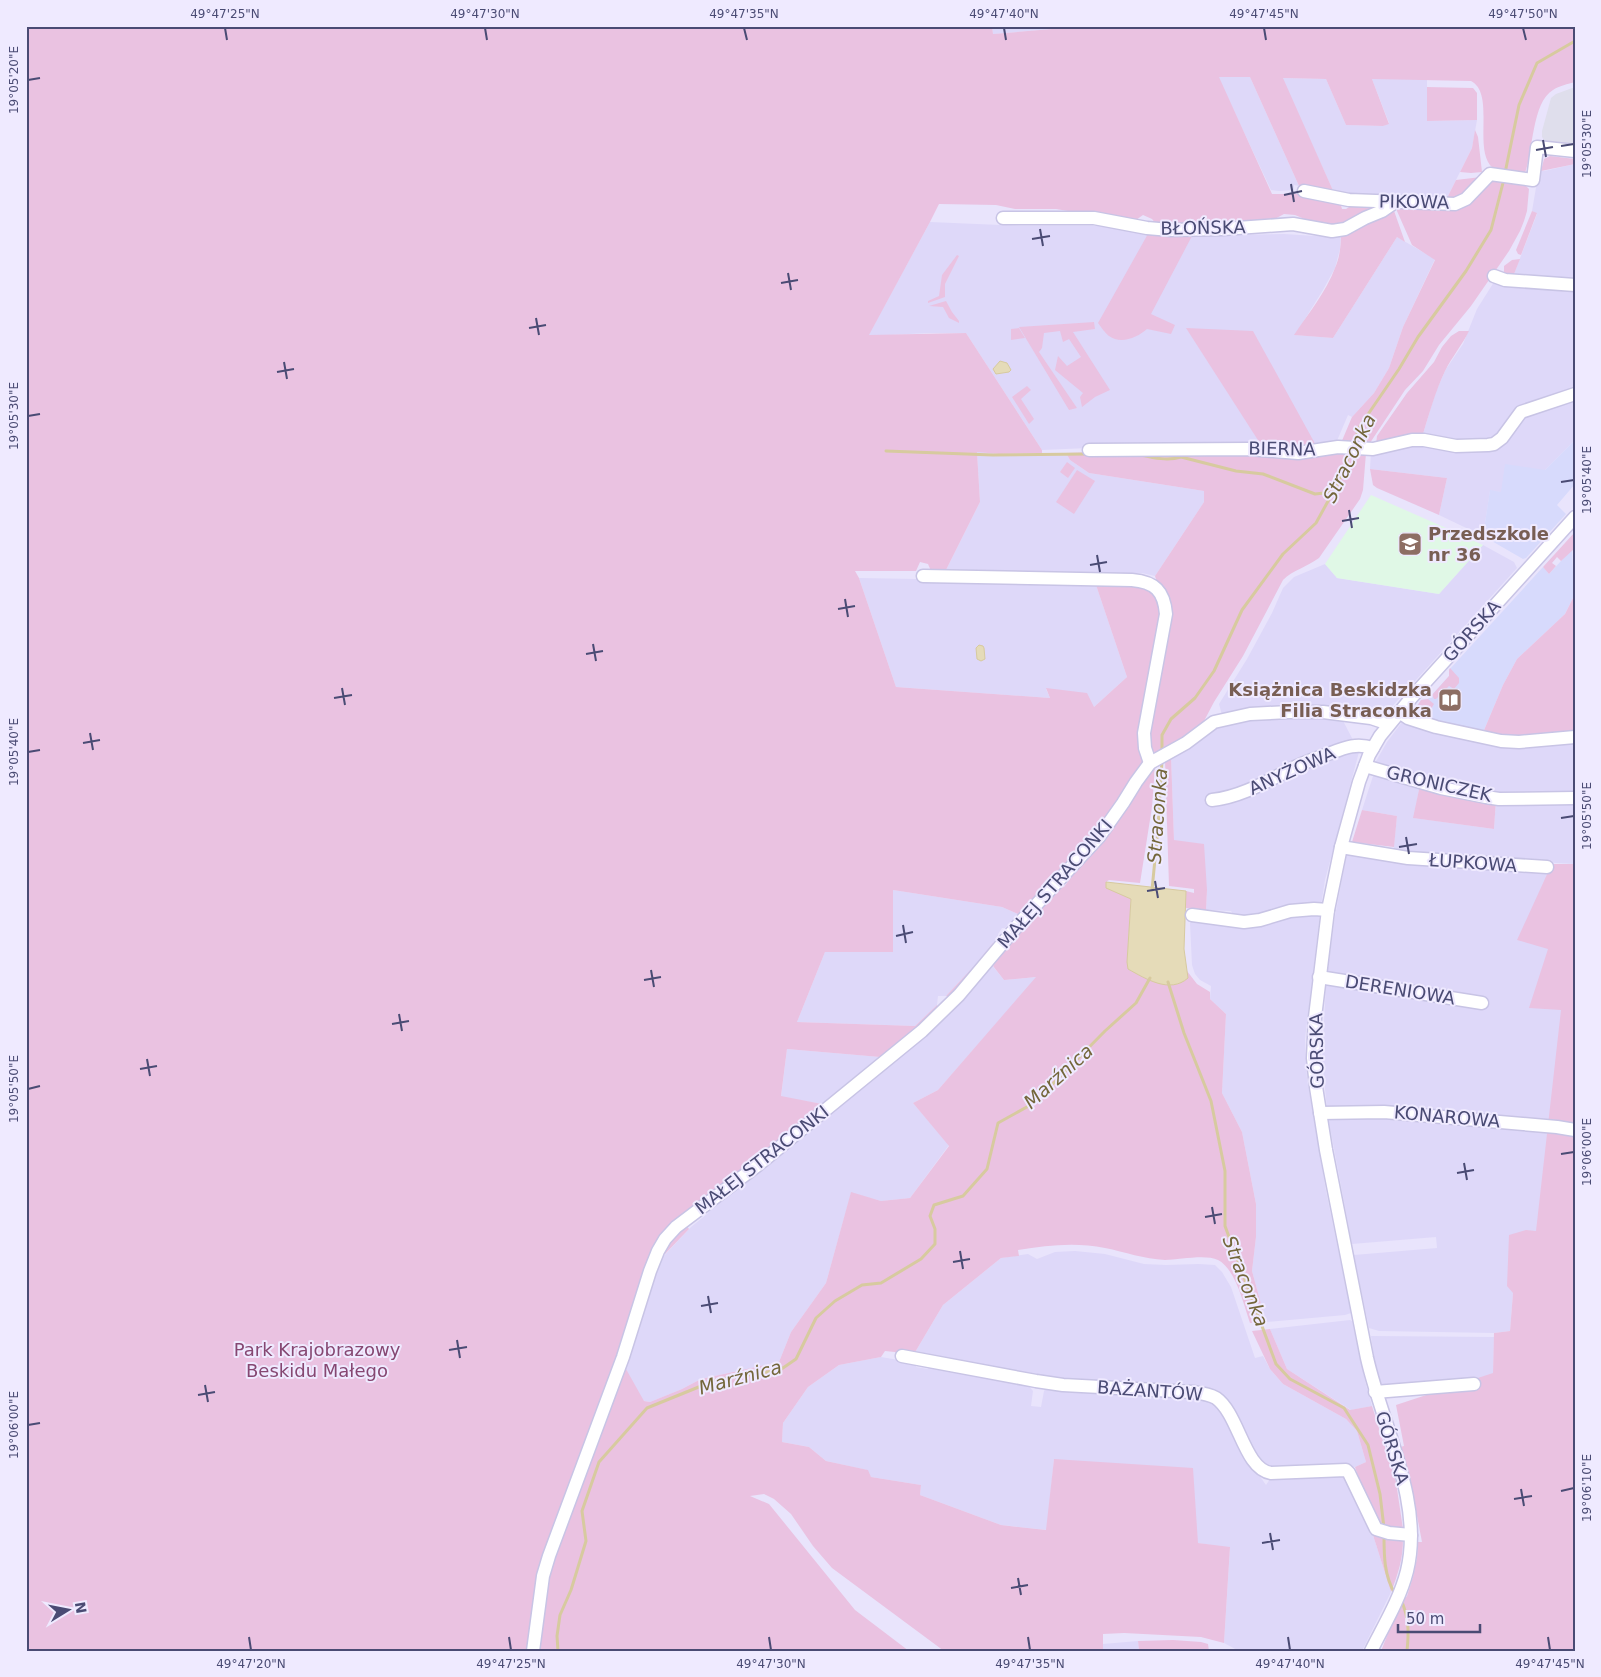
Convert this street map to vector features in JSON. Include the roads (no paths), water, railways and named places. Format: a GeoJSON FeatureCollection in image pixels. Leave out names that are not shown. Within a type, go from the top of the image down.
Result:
{"type":"FeatureCollection","features":[{"type":"Feature","properties":{"kind":"street","name":"PIKOWA"},"geometry":{"type":"LineString","coordinates":[[1304,191],[1349,200],[1455,204],[1466,199],[1490,174],[1533,180],[1537,147],[1575,151]]}},
{"type":"Feature","properties":{"kind":"street","name":"BŁOŃSKA"},"geometry":{"type":"LineString","coordinates":[[1003,218],[1094,218],[1147,228],[1170,230],[1223,229],[1293,224],[1332,231],[1345,229],[1382,211],[1395,202]]}},
{"type":"Feature","properties":{"kind":"street"},"geometry":{"type":"LineString","coordinates":[[1494,276],[1505,280],[1575,286]]}},
{"type":"Feature","properties":{"kind":"street","name":"BIERNA"},"geometry":{"type":"LineString","coordinates":[[1089,450],[1239,449],[1298,453],[1338,447],[1369,449],[1412,440],[1424,440],[1456,446],[1494,444],[1502,438],[1521,412],[1575,394]]}},
{"type":"Feature","properties":{"kind":"street","name":"GÓRSKA"},"geometry":{"type":"LineString","coordinates":[[1371,1651],[1402,1586],[1410,1560],[1411,1535],[1404,1486],[1375,1392],[1358,1317],[1320,1114],[1313,1058],[1319,977],[1328,910],[1341,846],[1365,766],[1373,748],[1399,712],[1575,517]]}},
{"type":"Feature","properties":{"kind":"street"},"geometry":{"type":"LineString","coordinates":[[923,576],[1132,580],[1148,582],[1154,586],[1164,601],[1166,614],[1144,734],[1145,748],[1153,761]]}},
{"type":"Feature","properties":{"kind":"street","name":"MAŁEJ STRACONKI"},"geometry":{"type":"LineString","coordinates":[[532,1651],[543,1576],[549,1556],[622,1357],[650,1271],[665,1239],[676,1227],[758,1165],[871,1074],[922,1031],[954,1000],[1023,919],[1099,837],[1136,782],[1153,761],[1196,736],[1214,722],[1250,714],[1323,712],[1372,718],[1389,724]]}},
{"type":"Feature","properties":{"kind":"street"},"geometry":{"type":"LineString","coordinates":[[1399,712],[1418,722],[1501,741],[1519,742],[1575,737]]}},
{"type":"Feature","properties":{"kind":"street","name":"ANYŻOWA"},"geometry":{"type":"LineString","coordinates":[[1212,800],[1246,791],[1297,766],[1352,746],[1364,745],[1373,748]]}},
{"type":"Feature","properties":{"kind":"street","name":"GRONICZEK"},"geometry":{"type":"LineString","coordinates":[[1365,766],[1441,788],[1486,797],[1575,798]]}},
{"type":"Feature","properties":{"kind":"street","name":"ŁUPKOWA"},"geometry":{"type":"LineString","coordinates":[[1341,846],[1408,858],[1547,868]]}},
{"type":"Feature","properties":{"kind":"street"},"geometry":{"type":"LineString","coordinates":[[1192,915],[1244,922],[1260,920],[1290,911],[1328,910]]}},
{"type":"Feature","properties":{"kind":"street","name":"DERENIOWA"},"geometry":{"type":"LineString","coordinates":[[1319,977],[1482,1003]]}},
{"type":"Feature","properties":{"kind":"street","name":"KONAROWA"},"geometry":{"type":"LineString","coordinates":[[1320,1114],[1384,1112],[1557,1126],[1575,1130]]}},
{"type":"Feature","properties":{"kind":"street","name":"BAŻANTÓW"},"geometry":{"type":"LineString","coordinates":[[902,1356],[1036,1381],[1086,1387],[1194,1392],[1212,1396],[1224,1406],[1253,1460],[1263,1471],[1272,1473],[1346,1470],[1372,1523],[1384,1532],[1411,1535]]}},
{"type":"Feature","properties":{"kind":"street"},"geometry":{"type":"LineString","coordinates":[[1375,1392],[1474,1384]]}},
{"type":"Feature","properties":{"kind":"waterway","name":"Straconka"},"geometry":{"type":"LineString","coordinates":[[1505,173],[1519,105],[1537,63],[1575,41]]}},
{"type":"Feature","properties":{"kind":"waterway","name":"Straconka"},"geometry":{"type":"LineString","coordinates":[[1353,445],[1360,426],[1399,369],[1418,337],[1466,271],[1491,230],[1504,179]]}},
{"type":"Feature","properties":{"kind":"waterway"},"geometry":{"type":"LineString","coordinates":[[886,451],[993,455],[1087,454]]}},
{"type":"Feature","properties":{"kind":"waterway","name":"Straconka"},"geometry":{"type":"LineString","coordinates":[[1162,753],[1162,735],[1171,719],[1195,698],[1214,671],[1242,610],[1283,554],[1316,523],[1338,483],[1351,451]]}},
{"type":"Feature","properties":{"kind":"waterway"},"geometry":{"type":"LineString","coordinates":[[1141,455],[1166,459],[1181,457],[1236,471],[1263,474],[1315,494],[1333,492]]}},
{"type":"Feature","properties":{"kind":"waterway","name":"Straconka"},"geometry":{"type":"LineString","coordinates":[[1152,890],[1162,760]]}},
{"type":"Feature","properties":{"kind":"waterway","name":"Marźnica"},"geometry":{"type":"LineString","coordinates":[[558,1651],[557,1636],[560,1615],[571,1590],[586,1541],[582,1511],[599,1462],[647,1408],[716,1380],[780,1370],[796,1359],[816,1318],[835,1301],[862,1285],[881,1283],[921,1259],[935,1244],[935,1229],[930,1216],[934,1205],[963,1196],[987,1169],[998,1123],[1034,1103],[1105,1031],[1136,1003],[1150,978]]}},
{"type":"Feature","properties":{"kind":"waterway","name":"Straconka"},"geometry":{"type":"LineString","coordinates":[[1168,982],[1184,1033],[1211,1101],[1225,1171],[1225,1226],[1276,1364],[1290,1379],[1344,1408],[1368,1445],[1380,1494],[1384,1528]]}},
{"type":"Feature","properties":{"kind":"waterway","name":"Straconka"},"geometry":{"type":"LineString","coordinates":[[1384,1535],[1387,1573],[1395,1594]]}},
{"type":"Feature","properties":{"kind":"waterway","name":"Straconka"},"geometry":{"type":"LineString","coordinates":[[1401,1600],[1406,1612],[1408,1625],[1407,1651]]}},
{"type":"Feature","properties":{"kind":"place","name":"Przedszkole nr 36"},"geometry":{"type":"Point","coordinates":[1410,544]}},
{"type":"Feature","properties":{"kind":"place","name":"Książnica Beskidzka Filia Straconka"},"geometry":{"type":"Point","coordinates":[1450,700]}},
{"type":"Feature","properties":{"kind":"park label","name":"Park Krajobrazowy Beskidu Małego"},"geometry":{"type":"Point","coordinates":[317,1360]}}]}
